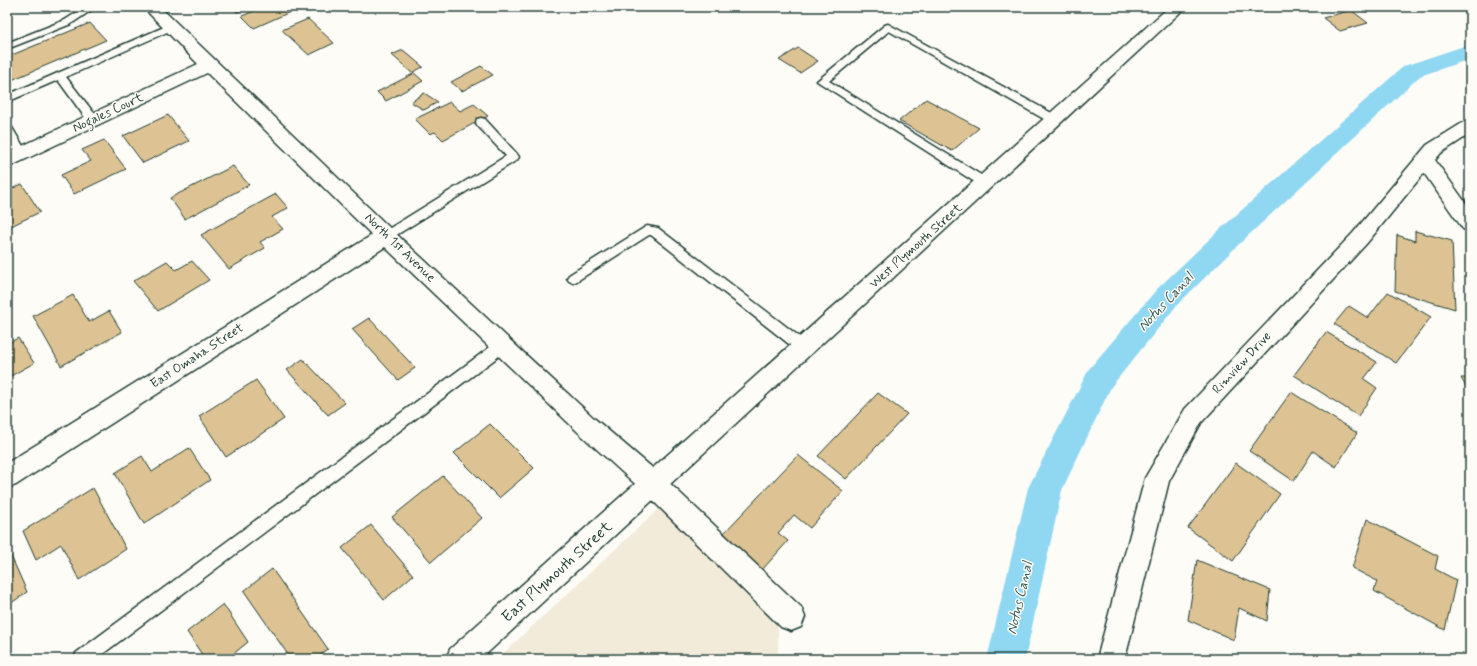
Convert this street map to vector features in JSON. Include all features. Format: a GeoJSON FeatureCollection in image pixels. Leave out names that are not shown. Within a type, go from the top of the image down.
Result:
{"type":"FeatureCollection","features":[{"type":"Feature","properties":{"kind":"street","name":"North 1st Avenue"},"geometry":{"type":"LineString","coordinates":[[151,7],[386,236],[587,426],[653,484],[791,617]]}},
{"type":"Feature","properties":{"kind":"street","name":"West Plymouth Street"},"geometry":{"type":"LineString","coordinates":[[653,484],[1178,7]]}},
{"type":"Feature","properties":{"kind":"street","name":"Nogales Court"},"geometry":{"type":"LineString","coordinates":[[15,157],[209,65]]}},
{"type":"Feature","properties":{"kind":"street","name":"Rimview Drive"},"geometry":{"type":"LineString","coordinates":[[1111,659],[1157,478],[1193,416],[1360,238],[1434,149],[1470,126]]}},
{"type":"Feature","properties":{"kind":"street"},"geometry":{"type":"LineString","coordinates":[[1425,160],[1470,224]]}},
{"type":"Feature","properties":{"kind":"street","name":"East Omaha Street"},"geometry":{"type":"LineString","coordinates":[[7,477],[386,236]]}},
{"type":"Feature","properties":{"kind":"street","name":"East Plymouth Street"},"geometry":{"type":"LineString","coordinates":[[460,659],[653,484]]}},
{"type":"Feature","properties":{"kind":"lane"},"geometry":{"type":"LineString","coordinates":[[7,46],[68,22],[91,7]]}},
{"type":"Feature","properties":{"kind":"lane"},"geometry":{"type":"LineString","coordinates":[[7,99],[171,27]]}},
{"type":"Feature","properties":{"kind":"lane"},"geometry":{"type":"LineString","coordinates":[[985,183],[822,81],[888,27],[1055,120]]}},
{"type":"Feature","properties":{"kind":"lane"},"geometry":{"type":"LineString","coordinates":[[60,76],[92,120]]}},
{"type":"Feature","properties":{"kind":"lane"},"geometry":{"type":"LineString","coordinates":[[386,236],[513,157],[481,122]]}},
{"type":"Feature","properties":{"kind":"lane"},"geometry":{"type":"LineString","coordinates":[[7,129],[15,157]]}},
{"type":"Feature","properties":{"kind":"lane"},"geometry":{"type":"LineString","coordinates":[[573,278],[647,230],[654,231],[804,348]]}},
{"type":"Feature","properties":{"kind":"lane"},"geometry":{"type":"LineString","coordinates":[[82,659],[502,346]]}},
{"type":"Feature","properties":{"kind":"shaded area"},"geometry":{"type":"Polygon","coordinates":[[[664,504],[778,613],[778,659],[497,659],[664,504]]]}},
{"type":"Feature","properties":{"kind":"building"},"geometry":{"type":"Polygon","coordinates":[[[231,7],[250,7],[237,12],[231,7]]]}},
{"type":"Feature","properties":{"kind":"building"},"geometry":{"type":"Polygon","coordinates":[[[264,7],[299,8],[254,28],[242,16],[264,7]]]}},
{"type":"Feature","properties":{"kind":"building"},"geometry":{"type":"Polygon","coordinates":[[[1351,10],[1368,23],[1340,31],[1323,18],[1351,10]]]}},
{"type":"Feature","properties":{"kind":"building"},"geometry":{"type":"Polygon","coordinates":[[[308,19],[334,43],[309,55],[282,30],[308,19]]]}},
{"type":"Feature","properties":{"kind":"building"},"geometry":{"type":"Polygon","coordinates":[[[90,23],[106,40],[7,82],[7,57],[90,23]]]}},
{"type":"Feature","properties":{"kind":"building"},"geometry":{"type":"Polygon","coordinates":[[[798,48],[818,61],[800,73],[779,60],[798,48]]]}},
{"type":"Feature","properties":{"kind":"building"},"geometry":{"type":"Polygon","coordinates":[[[403,50],[423,67],[413,72],[423,81],[386,101],[377,92],[413,74],[392,55],[403,50]]]}},
{"type":"Feature","properties":{"kind":"building"},"geometry":{"type":"Polygon","coordinates":[[[481,66],[493,75],[462,91],[451,82],[481,66]]]}},
{"type":"Feature","properties":{"kind":"building"},"geometry":{"type":"Polygon","coordinates":[[[424,93],[438,102],[424,110],[411,102],[424,93]]]}},
{"type":"Feature","properties":{"kind":"building"},"geometry":{"type":"Polygon","coordinates":[[[926,99],[979,128],[952,151],[899,121],[926,99]]]}},
{"type":"Feature","properties":{"kind":"building"},"geometry":{"type":"Polygon","coordinates":[[[450,102],[460,111],[474,104],[488,116],[443,140],[435,132],[430,134],[415,119],[450,102]]]}},
{"type":"Feature","properties":{"kind":"building"},"geometry":{"type":"Polygon","coordinates":[[[168,115],[189,141],[143,163],[123,136],[168,115]]]}},
{"type":"Feature","properties":{"kind":"building"},"geometry":{"type":"Polygon","coordinates":[[[104,140],[126,169],[74,194],[61,175],[91,161],[82,150],[104,140]]]}},
{"type":"Feature","properties":{"kind":"building"},"geometry":{"type":"Polygon","coordinates":[[[233,166],[249,185],[185,219],[170,198],[233,166]]]}},
{"type":"Feature","properties":{"kind":"building"},"geometry":{"type":"Polygon","coordinates":[[[22,184],[40,212],[7,228],[7,191],[22,184]]]}},
{"type":"Feature","properties":{"kind":"building"},"geometry":{"type":"Polygon","coordinates":[[[276,194],[288,208],[272,217],[283,229],[260,242],[265,248],[229,269],[201,235],[276,194]]]}},
{"type":"Feature","properties":{"kind":"building"},"geometry":{"type":"Polygon","coordinates":[[[1415,231],[1452,241],[1455,309],[1395,291],[1397,235],[1415,241],[1415,231]]]}},
{"type":"Feature","properties":{"kind":"building"},"geometry":{"type":"Polygon","coordinates":[[[167,261],[176,270],[192,261],[209,280],[158,311],[133,281],[167,261]]]}},
{"type":"Feature","properties":{"kind":"building"},"geometry":{"type":"Polygon","coordinates":[[[1388,292],[1431,317],[1396,363],[1334,324],[1349,306],[1368,318],[1388,292]]]}},
{"type":"Feature","properties":{"kind":"building"},"geometry":{"type":"Polygon","coordinates":[[[73,295],[89,322],[109,311],[122,332],[61,366],[33,316],[73,295]]]}},
{"type":"Feature","properties":{"kind":"building"},"geometry":{"type":"Polygon","coordinates":[[[369,318],[415,368],[398,380],[352,329],[369,318]]]}},
{"type":"Feature","properties":{"kind":"building"},"geometry":{"type":"Polygon","coordinates":[[[1326,332],[1377,362],[1364,379],[1377,388],[1358,416],[1294,375],[1326,332]]]}},
{"type":"Feature","properties":{"kind":"building"},"geometry":{"type":"Polygon","coordinates":[[[18,338],[34,363],[7,378],[7,344],[18,338]]]}},
{"type":"Feature","properties":{"kind":"building"},"geometry":{"type":"Polygon","coordinates":[[[303,359],[345,403],[328,415],[287,370],[303,359]]]}},
{"type":"Feature","properties":{"kind":"building"},"geometry":{"type":"Polygon","coordinates":[[[1461,378],[1470,378],[1470,394],[1461,378]]]}},
{"type":"Feature","properties":{"kind":"building"},"geometry":{"type":"Polygon","coordinates":[[[256,380],[284,419],[226,457],[199,416],[256,380]]]}},
{"type":"Feature","properties":{"kind":"building"},"geometry":{"type":"Polygon","coordinates":[[[1291,392],[1357,433],[1336,467],[1313,451],[1294,481],[1249,451],[1291,392]]]}},
{"type":"Feature","properties":{"kind":"building"},"geometry":{"type":"Polygon","coordinates":[[[878,393],[907,414],[846,479],[818,456],[878,393]]]}},
{"type":"Feature","properties":{"kind":"building"},"geometry":{"type":"Polygon","coordinates":[[[490,424],[534,468],[499,498],[454,453],[490,424]]]}},
{"type":"Feature","properties":{"kind":"building"},"geometry":{"type":"Polygon","coordinates":[[[189,448],[210,480],[144,524],[115,473],[142,456],[152,472],[189,448]]]}},
{"type":"Feature","properties":{"kind":"building"},"geometry":{"type":"Polygon","coordinates":[[[798,455],[843,491],[810,528],[794,515],[778,533],[788,541],[762,570],[722,535],[798,455]]]}},
{"type":"Feature","properties":{"kind":"building"},"geometry":{"type":"Polygon","coordinates":[[[1236,463],[1280,494],[1233,561],[1188,528],[1236,463]]]}},
{"type":"Feature","properties":{"kind":"building"},"geometry":{"type":"Polygon","coordinates":[[[443,476],[482,518],[431,562],[392,517],[443,476]]]}},
{"type":"Feature","properties":{"kind":"building"},"geometry":{"type":"Polygon","coordinates":[[[93,488],[126,549],[79,580],[61,544],[36,560],[23,531],[93,488]]]}},
{"type":"Feature","properties":{"kind":"building"},"geometry":{"type":"Polygon","coordinates":[[[1367,519],[1438,556],[1435,569],[1456,580],[1445,630],[1374,591],[1377,581],[1352,568],[1367,519]]]}},
{"type":"Feature","properties":{"kind":"building"},"geometry":{"type":"Polygon","coordinates":[[[371,525],[413,575],[384,600],[342,548],[371,525]]]}},
{"type":"Feature","properties":{"kind":"building"},"geometry":{"type":"Polygon","coordinates":[[[1464,541],[1470,541],[1470,553],[1464,541]]]}},
{"type":"Feature","properties":{"kind":"building"},"geometry":{"type":"Polygon","coordinates":[[[7,547],[27,592],[7,606],[7,547]]]}},
{"type":"Feature","properties":{"kind":"building"},"geometry":{"type":"Polygon","coordinates":[[[1197,560],[1270,590],[1267,621],[1239,608],[1234,640],[1188,620],[1197,560]]]}},
{"type":"Feature","properties":{"kind":"building"},"geometry":{"type":"Polygon","coordinates":[[[272,569],[328,649],[316,659],[291,659],[244,591],[272,569]]]}},
{"type":"Feature","properties":{"kind":"building"},"geometry":{"type":"Polygon","coordinates":[[[223,604],[248,642],[227,659],[205,659],[187,632],[223,604]]]}},
{"type":"Feature","properties":{"kind":"waterway","name":"Notus Canal"},"geometry":{"type":"LineString","coordinates":[[1006,659],[1045,488],[1100,378],[1167,297],[1227,239],[1412,71],[1470,51]]}}]}
